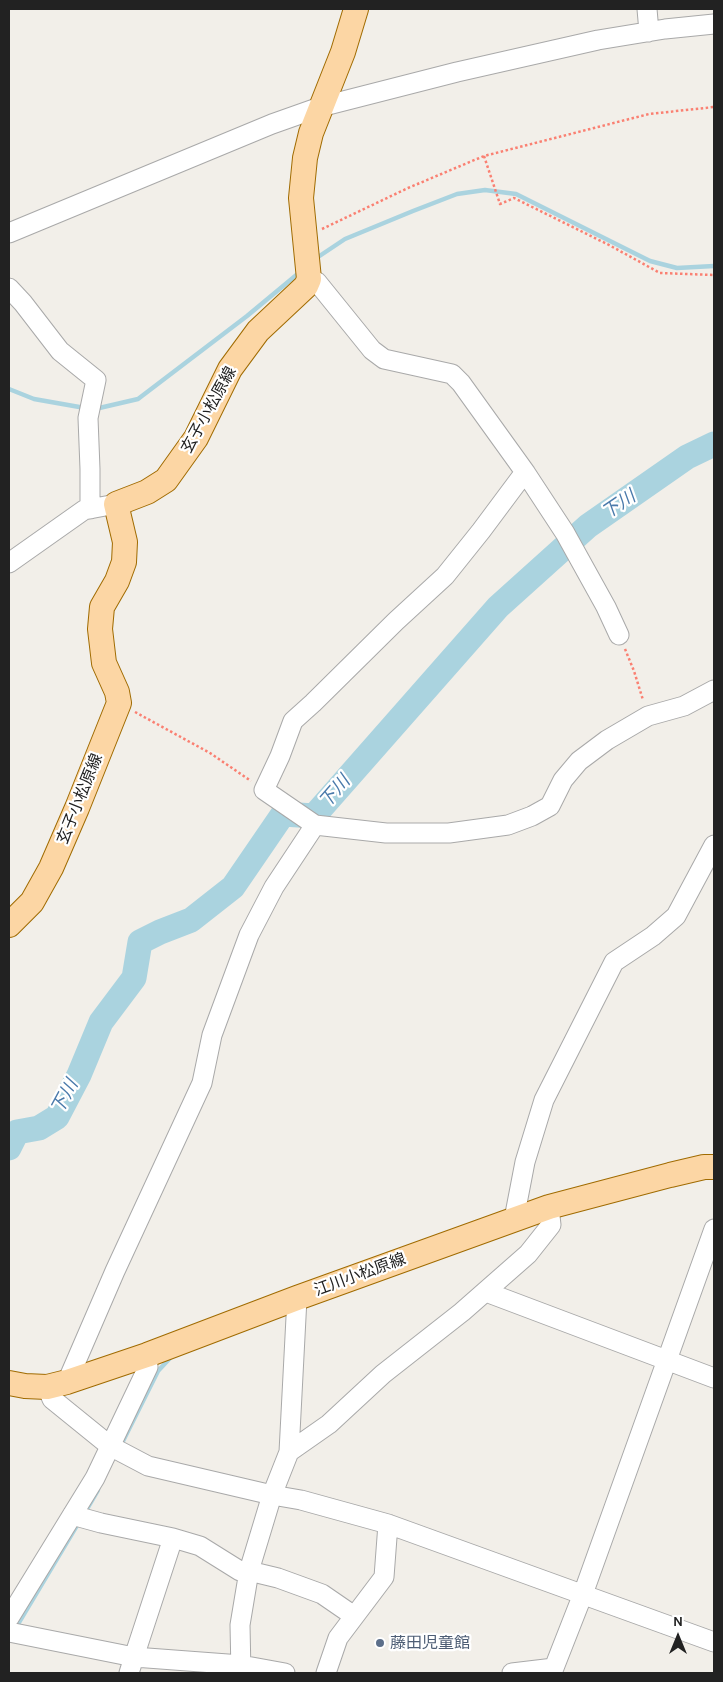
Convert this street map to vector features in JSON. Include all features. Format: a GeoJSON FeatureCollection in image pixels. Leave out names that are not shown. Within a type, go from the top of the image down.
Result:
{"type":"FeatureCollection","features":[{"type":"Feature","properties":{"kind":"main road"},"geometry":{"type":"LineString","coordinates":[[309,280],[301,198],[305,158],[311,133],[343,52],[356,9]]}},
{"type":"Feature","properties":{"kind":"main road","name":"玄子小松原線"},"geometry":{"type":"LineString","coordinates":[[116,504],[147,492],[166,480],[196,438],[236,362],[258,331],[306,286],[309,280]]}},
{"type":"Feature","properties":{"kind":"main road"},"geometry":{"type":"LineString","coordinates":[[116,504],[125,542],[124,562],[117,581],[102,607],[100,630],[104,663],[119,703]]}},
{"type":"Feature","properties":{"kind":"main road","name":"玄子小松原線"},"geometry":{"type":"LineString","coordinates":[[9,924],[32,902],[51,868],[119,703]]}},
{"type":"Feature","properties":{"kind":"main road","name":"江川小松原線"},"geometry":{"type":"LineString","coordinates":[[9,1383],[25,1386],[57,1384],[148,1355],[297,1298],[549,1207],[670,1175],[704,1167],[714,1167]]}},
{"type":"Feature","properties":{"kind":"street"},"geometry":{"type":"LineString","coordinates":[[647,9],[650,32]]}},
{"type":"Feature","properties":{"kind":"street"},"geometry":{"type":"LineString","coordinates":[[9,233],[263,128],[320,107],[457,72],[598,40],[714,24]]}},
{"type":"Feature","properties":{"kind":"street"},"geometry":{"type":"LineString","coordinates":[[309,280],[317,282],[372,350],[384,359],[452,374],[461,383],[525,472],[565,533],[606,607],[619,635]]}},
{"type":"Feature","properties":{"kind":"street"},"geometry":{"type":"LineString","coordinates":[[9,288],[60,351],[96,380],[88,418],[90,509]]}},
{"type":"Feature","properties":{"kind":"street"},"geometry":{"type":"LineString","coordinates":[[525,472],[445,576],[293,721],[280,756],[264,790],[315,824],[386,833],[450,833],[508,825],[532,816],[550,806],[563,780],[579,761],[607,740],[648,716],[684,706],[714,690]]}},
{"type":"Feature","properties":{"kind":"street"},"geometry":{"type":"LineString","coordinates":[[9,563],[84,510],[116,504]]}},
{"type":"Feature","properties":{"kind":"street"},"geometry":{"type":"LineString","coordinates":[[315,824],[274,886],[249,935],[212,1035],[202,1083],[107,1288],[57,1384],[52,1399],[110,1446],[148,1466],[301,1500],[388,1524],[714,1642]]}},
{"type":"Feature","properties":{"kind":"street"},"geometry":{"type":"LineString","coordinates":[[514,1219],[525,1162],[544,1100],[614,962],[653,936],[676,916],[714,845]]}},
{"type":"Feature","properties":{"kind":"street"},"geometry":{"type":"LineString","coordinates":[[289,1452],[329,1424],[383,1374],[486,1292],[528,1254],[551,1226],[549,1207]]}},
{"type":"Feature","properties":{"kind":"street"},"geometry":{"type":"LineString","coordinates":[[512,1673],[553,1671],[583,1594],[714,1229]]}},
{"type":"Feature","properties":{"kind":"street"},"geometry":{"type":"LineString","coordinates":[[486,1292],[714,1378]]}},
{"type":"Feature","properties":{"kind":"street"},"geometry":{"type":"LineString","coordinates":[[241,1669],[240,1624],[249,1570],[272,1495],[289,1452],[297,1298]]}},
{"type":"Feature","properties":{"kind":"street"},"geometry":{"type":"LineString","coordinates":[[9,1618],[95,1478],[148,1367],[148,1355]]}},
{"type":"Feature","properties":{"kind":"street"},"geometry":{"type":"LineString","coordinates":[[72,1515],[200,1546],[240,1572],[249,1570],[322,1594],[354,1616]]}},
{"type":"Feature","properties":{"kind":"street"},"geometry":{"type":"LineString","coordinates":[[326,1673],[338,1638],[384,1577],[388,1524]]}},
{"type":"Feature","properties":{"kind":"street"},"geometry":{"type":"LineString","coordinates":[[132,1665],[173,1538]]}},
{"type":"Feature","properties":{"kind":"street"},"geometry":{"type":"LineString","coordinates":[[9,1632],[132,1665],[241,1669],[286,1673]]}},
{"type":"Feature","properties":{"kind":"path"},"geometry":{"type":"LineString","coordinates":[[305,237],[408,188],[484,156],[648,114],[714,107]]}},
{"type":"Feature","properties":{"kind":"path"},"geometry":{"type":"LineString","coordinates":[[484,156],[500,204],[514,198],[609,244],[660,273],[714,275]]}},
{"type":"Feature","properties":{"kind":"path"},"geometry":{"type":"LineString","coordinates":[[619,635],[634,672],[648,716]]}},
{"type":"Feature","properties":{"kind":"path"},"geometry":{"type":"LineString","coordinates":[[119,703],[210,753],[264,790]]}},
{"type":"Feature","properties":{"kind":"waterway"},"geometry":{"type":"LineString","coordinates":[[315,259],[345,239],[413,211],[457,194],[485,190],[516,194],[650,261],[677,268],[714,266]]}},
{"type":"Feature","properties":{"kind":"waterway"},"geometry":{"type":"LineString","coordinates":[[95,409],[138,399],[247,316],[300,272]]}},
{"type":"Feature","properties":{"kind":"waterway"},"geometry":{"type":"LineString","coordinates":[[9,389],[34,399],[85,408]]}},
{"type":"Feature","properties":{"kind":"waterway","name":"下川"},"geometry":{"type":"LineString","coordinates":[[9,1148],[17,1132],[39,1128],[57,1117],[79,1075],[101,1022],[134,978],[140,942],[191,920],[233,887],[283,814],[314,816],[498,607],[588,526],[687,457],[714,444]]}},
{"type":"Feature","properties":{"kind":"waterway"},"geometry":{"type":"LineString","coordinates":[[123,1441],[158,1371],[171,1357]]}},
{"type":"Feature","properties":{"kind":"waterway"},"geometry":{"type":"LineString","coordinates":[[84,1514],[98,1490]]}},
{"type":"Feature","properties":{"kind":"waterway"},"geometry":{"type":"LineString","coordinates":[[15,1629],[79,1522]]}},
{"type":"Feature","properties":{"kind":"place","name":"藤田児童館"},"geometry":{"type":"Point","coordinates":[380,1643]}}]}
